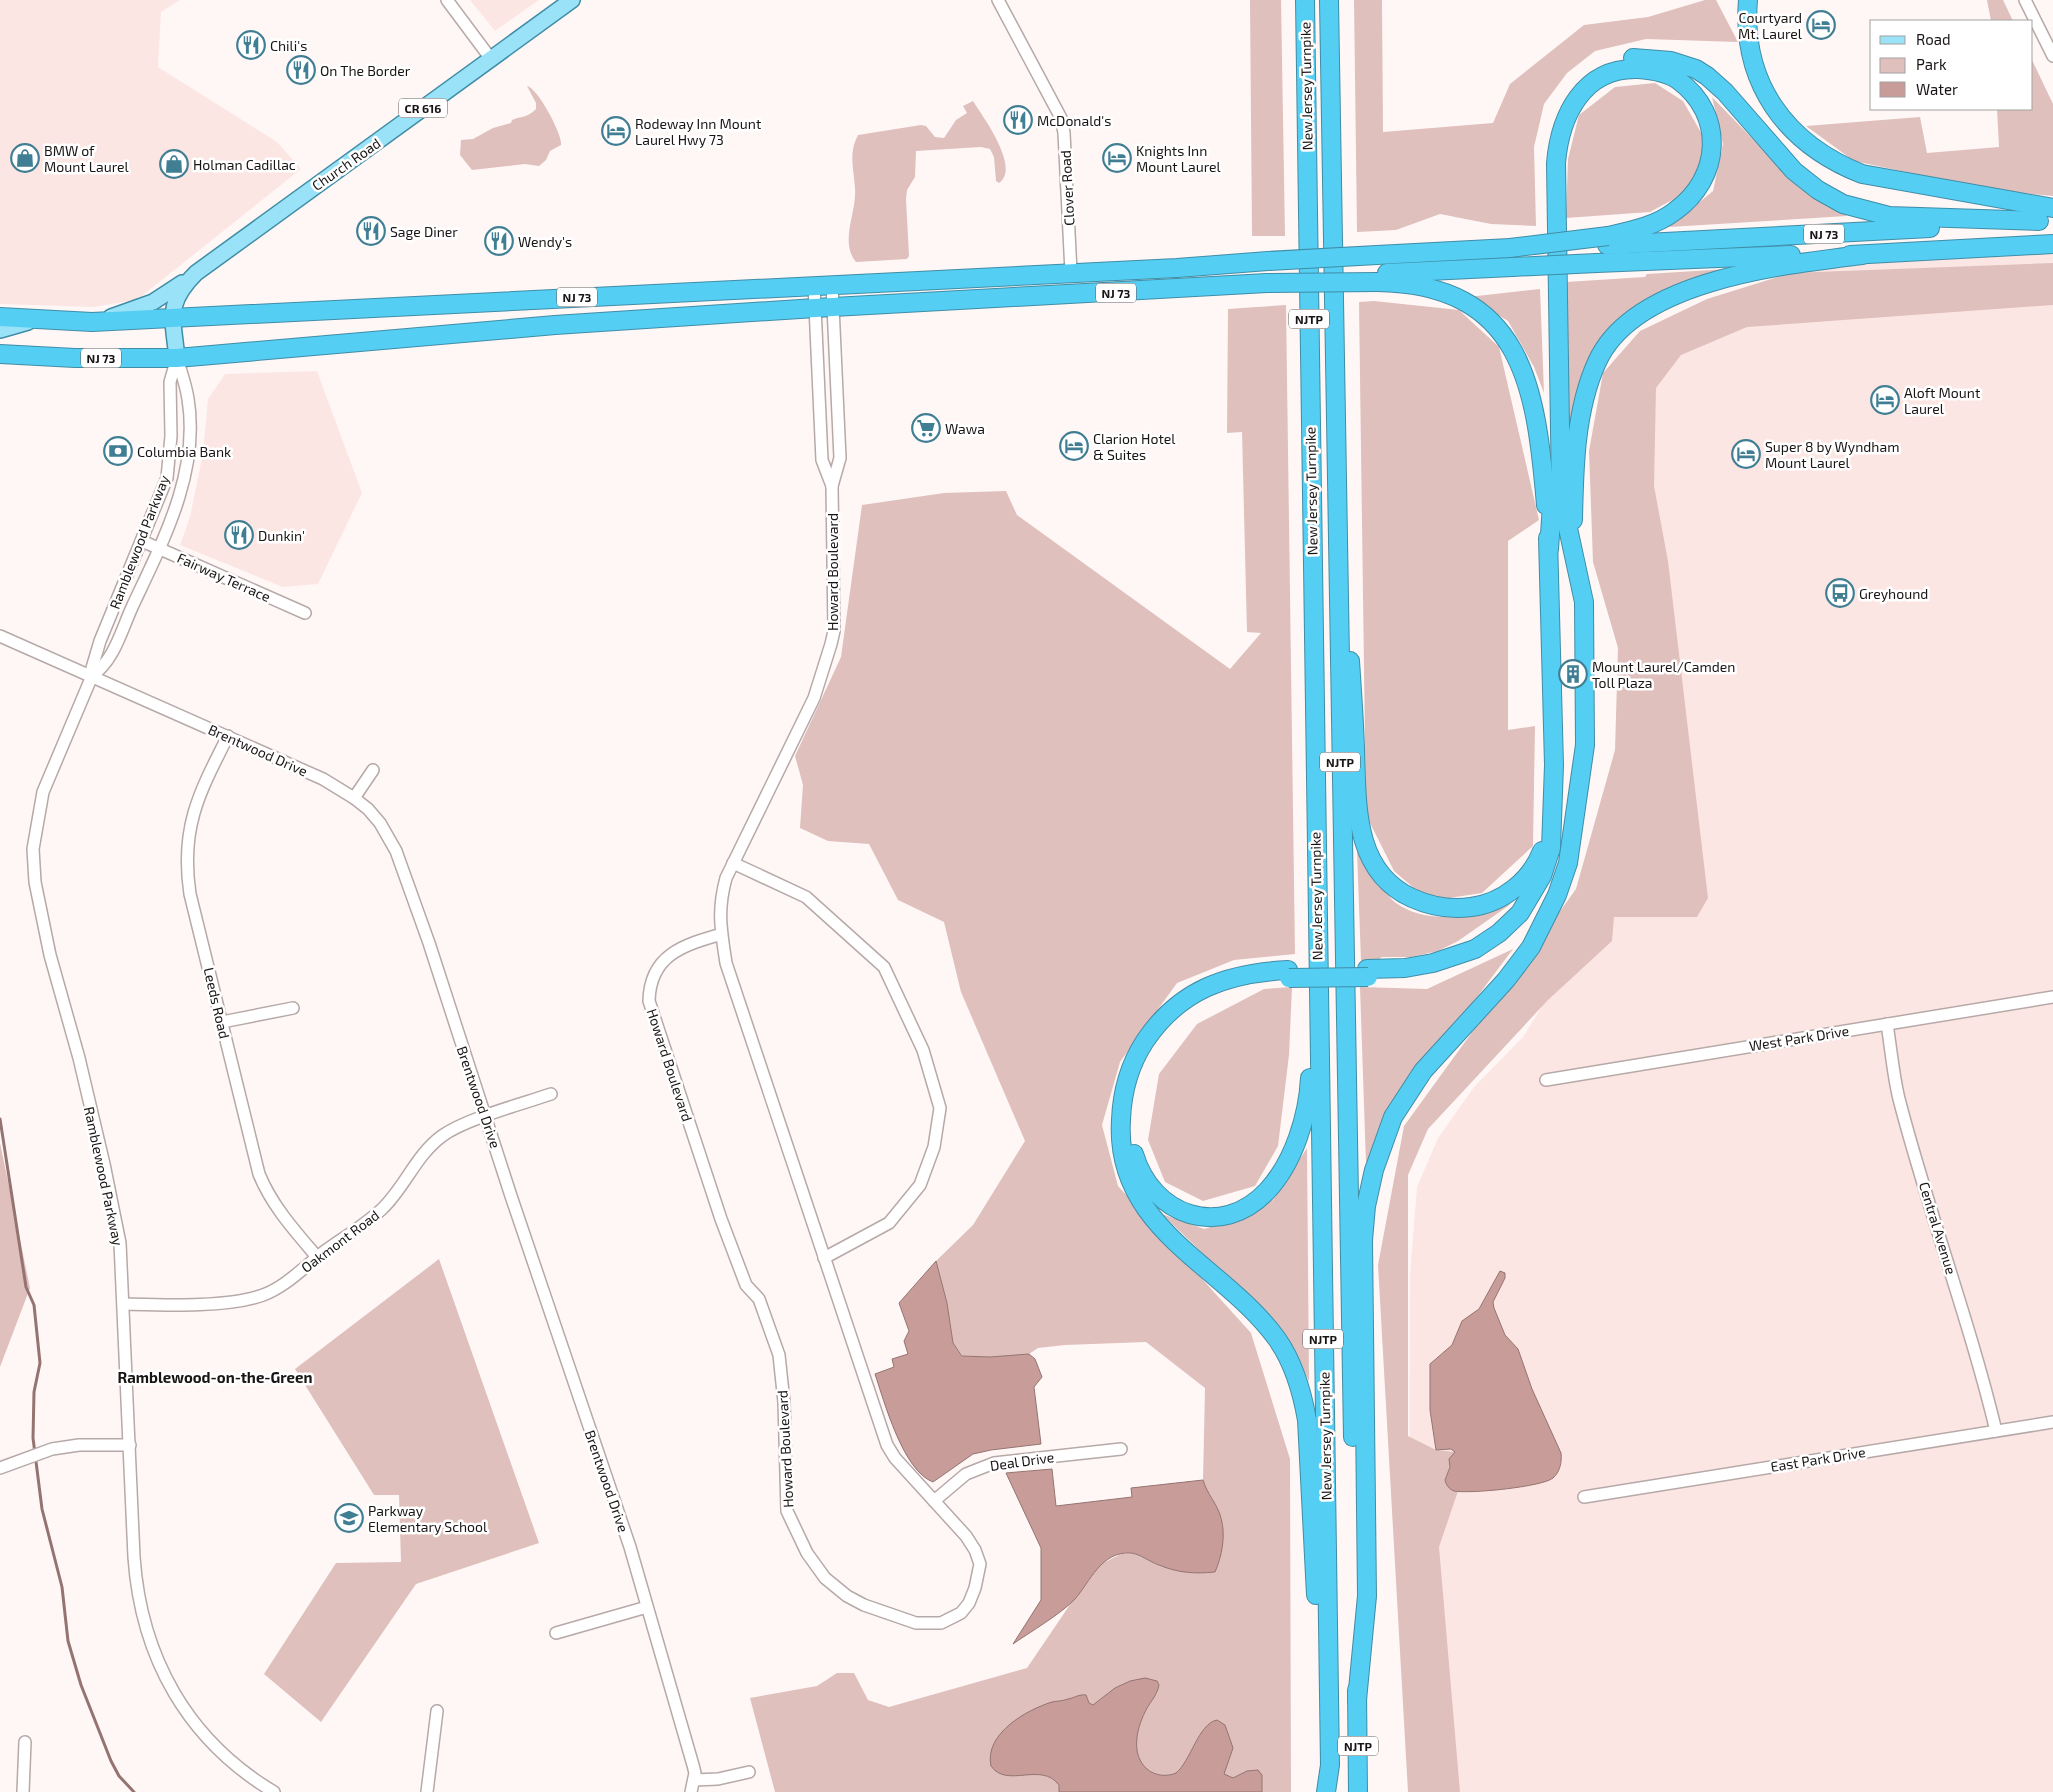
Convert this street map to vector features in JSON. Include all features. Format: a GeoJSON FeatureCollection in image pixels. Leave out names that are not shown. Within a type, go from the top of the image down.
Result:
{"type":"FeatureCollection","features":[{"type":"Feature","properties":{"kind":"highway","name":"New Jersey Turnpike"},"geometry":{"type":"LineString","coordinates":[[1305,0],[1316,889],[1330,1765],[1326,1791]]}},
{"type":"Feature","properties":{"kind":"highway","name":"New Jersey Turnpike"},"geometry":{"type":"LineString","coordinates":[[1330,0],[1337,550],[1358,1792]]}},
{"type":"Feature","properties":{"kind":"highway"},"geometry":{"type":"LineString","coordinates":[[1748,0],[1749,41],[1762,87],[1784,121],[1814,149],[1835,162],[1870,176],[2053,208]]}},
{"type":"Feature","properties":{"kind":"highway"},"geometry":{"type":"LineString","coordinates":[[1549,549],[1553,497],[1548,142],[1558,108],[1571,87],[1582,77],[1606,64],[1631,58],[1659,59],[1696,69],[1725,92],[1785,162],[1806,181],[1831,198],[1857,209],[1909,217],[2046,221]]}},
{"type":"Feature","properties":{"kind":"highway"},"geometry":{"type":"LineString","coordinates":[[1357,1700],[1366,1596],[1363,1240],[1366,1206],[1374,1170],[1385,1134],[1412,1086],[1506,980],[1542,929],[1568,863],[1585,746],[1584,602],[1561,496],[1556,163],[1560,134],[1568,110],[1584,90],[1603,76],[1635,69],[1671,75],[1686,87],[1706,114],[1712,136],[1711,161],[1707,172],[1694,194],[1674,212],[1600,248]]}},
{"type":"Feature","properties":{"kind":"highway","name":"NJ 73"},"geometry":{"type":"LineString","coordinates":[[0,354],[177,358],[442,334],[824,308],[1377,278],[1512,266],[1600,248],[2046,221]]}},
{"type":"Feature","properties":{"kind":"highway","name":"NJ 73"},"geometry":{"type":"LineString","coordinates":[[0,318],[92,322],[1510,248],[1600,248],[1791,255],[1862,255],[2053,244]]}},
{"type":"Feature","properties":{"kind":"highway"},"geometry":{"type":"LineString","coordinates":[[1572,550],[1576,463],[1584,403],[1597,361],[1620,329],[1654,305],[1719,281],[1791,264],[1862,255]]}},
{"type":"Feature","properties":{"kind":"highway"},"geometry":{"type":"LineString","coordinates":[[1368,973],[1433,963],[1462,954],[1499,933],[1520,913],[1542,876],[1551,848],[1554,765],[1549,549],[1536,420],[1524,371],[1512,347],[1485,316],[1450,296],[1422,286],[1377,278]]}},
{"type":"Feature","properties":{"kind":"highway"},"geometry":{"type":"LineString","coordinates":[[1337,550],[1348,632],[1360,827],[1368,854],[1382,877],[1404,893],[1429,905],[1452,908],[1484,904],[1511,890],[1534,868],[1544,846],[1552,814]]}},
{"type":"Feature","properties":{"kind":"highway"},"geometry":{"type":"LineString","coordinates":[[1326,1791],[1322,1768],[1308,1427],[1300,1386],[1287,1355],[1267,1327],[1245,1304],[1168,1236],[1152,1218],[1136,1194],[1126,1169],[1120,1126],[1123,1098],[1136,1058],[1151,1032],[1172,1010],[1194,994],[1222,981],[1249,974],[1368,973],[1415,976],[1446,970],[1477,959],[1504,942],[1528,918],[1547,890],[1576,810]]}},
{"type":"Feature","properties":{"kind":"highway"},"geometry":{"type":"LineString","coordinates":[[1289,974],[1243,984],[1205,1000],[1170,1026],[1159,1039],[1143,1067],[1132,1108],[1133,1152],[1142,1177],[1149,1187],[1163,1200],[1179,1210],[1199,1217],[1209,1217],[1242,1210],[1252,1204],[1268,1189],[1290,1156],[1305,1112],[1310,1082],[1312,1032],[1309,913],[1316,889]]}},
{"type":"Feature","properties":{"kind":"main road","name":"Church Road"},"geometry":{"type":"LineString","coordinates":[[177,358],[173,318],[176,297],[196,273],[572,0]]}},
{"type":"Feature","properties":{"kind":"main road","name":"CR 616"},"geometry":{"type":"LineString","coordinates":[[92,322],[142,307],[196,273]]}},
{"type":"Feature","properties":{"kind":"main road"},"geometry":{"type":"LineString","coordinates":[[0,330],[12,325],[39,320]]}},
{"type":"Feature","properties":{"kind":"main road"},"geometry":{"type":"LineString","coordinates":[[0,365],[10,359],[25,356]]}},
{"type":"Feature","properties":{"kind":"street"},"geometry":{"type":"LineString","coordinates":[[448,0],[491,59]]}},
{"type":"Feature","properties":{"kind":"street","name":"Clover Road"},"geometry":{"type":"LineString","coordinates":[[998,0],[1061,118],[1064,133],[1071,272]]}},
{"type":"Feature","properties":{"kind":"street"},"geometry":{"type":"LineString","coordinates":[[2025,0],[2053,56]]}},
{"type":"Feature","properties":{"kind":"street","name":"Howard Boulevard"},"geometry":{"type":"LineString","coordinates":[[823,285],[822,460],[832,486]]}},
{"type":"Feature","properties":{"kind":"street","name":"Howard Boulevard"},"geometry":{"type":"LineString","coordinates":[[722,934],[689,943],[657,966],[649,984],[649,1001],[739,1267],[746,1285],[759,1299],[779,1355],[784,1402],[787,1511],[806,1553],[825,1578],[847,1596],[896,1618],[916,1623],[941,1623],[961,1612],[969,1603],[980,1564],[975,1550],[966,1536],[895,1458],[887,1444],[726,963],[722,934],[720,901],[726,878],[814,698],[828,661],[834,632],[832,486],[840,458],[823,285]]}},
{"type":"Feature","properties":{"kind":"street","name":"Ramblewood Parkway"},"geometry":{"type":"LineString","coordinates":[[177,358],[170,382],[171,436],[167,478],[100,641],[92,668],[92,676],[43,792],[33,849],[35,882],[50,955],[79,1058],[117,1223],[124,1304],[135,1579],[144,1622],[159,1664],[181,1704],[208,1740],[241,1770],[274,1792]]}},
{"type":"Feature","properties":{"kind":"street","name":"Ramblewood Parkway"},"geometry":{"type":"LineString","coordinates":[[92,676],[103,668],[110,657],[160,549],[182,488],[188,450],[188,399],[177,358]]}},
{"type":"Feature","properties":{"kind":"street","name":"Fairway Terrace"},"geometry":{"type":"LineString","coordinates":[[142,541],[305,612]]}},
{"type":"Feature","properties":{"kind":"street","name":"Brentwood Drive"},"geometry":{"type":"LineString","coordinates":[[0,636],[323,779],[354,798],[380,823],[396,851],[429,943],[630,1547],[693,1765],[694,1780]]}},
{"type":"Feature","properties":{"kind":"street","name":"Leeds Road"},"geometry":{"type":"LineString","coordinates":[[228,736],[196,804],[187,836],[186,864],[193,908],[255,1161],[264,1186],[286,1220],[317,1257]]}},
{"type":"Feature","properties":{"kind":"street"},"geometry":{"type":"LineString","coordinates":[[354,798],[373,770]]}},
{"type":"Feature","properties":{"kind":"street"},"geometry":{"type":"LineString","coordinates":[[733,863],[806,897],[884,967],[923,1050],[940,1108],[934,1146],[920,1185],[914,1193],[889,1223],[824,1258]]}},
{"type":"Feature","properties":{"kind":"street","name":"West Park Drive"},"geometry":{"type":"LineString","coordinates":[[1546,1080],[2053,997]]}},
{"type":"Feature","properties":{"kind":"street"},"geometry":{"type":"LineString","coordinates":[[222,1022],[293,1008]]}},
{"type":"Feature","properties":{"kind":"street","name":"Central Avenue"},"geometry":{"type":"LineString","coordinates":[[1887,1024],[1899,1098],[1977,1356],[1996,1431]]}},
{"type":"Feature","properties":{"kind":"street","name":"Oakmont Road"},"geometry":{"type":"LineString","coordinates":[[124,1304],[183,1305],[251,1299],[277,1288],[382,1209],[410,1174],[425,1150],[435,1141],[452,1130],[551,1094]]}},
{"type":"Feature","properties":{"kind":"street","name":"East Park Drive"},"geometry":{"type":"LineString","coordinates":[[1584,1497],[2053,1422]]}},
{"type":"Feature","properties":{"kind":"street"},"geometry":{"type":"LineString","coordinates":[[0,1468],[59,1448],[79,1445],[130,1445]]}},
{"type":"Feature","properties":{"kind":"street","name":"Deal Drive"},"geometry":{"type":"LineString","coordinates":[[934,1501],[966,1474],[994,1463],[1121,1449]]}},
{"type":"Feature","properties":{"kind":"street"},"geometry":{"type":"LineString","coordinates":[[556,1633],[647,1607]]}},
{"type":"Feature","properties":{"kind":"street"},"geometry":{"type":"LineString","coordinates":[[427,1792],[437,1711]]}},
{"type":"Feature","properties":{"kind":"street"},"geometry":{"type":"LineString","coordinates":[[24,1742],[24,1792]]}},
{"type":"Feature","properties":{"kind":"street"},"geometry":{"type":"LineString","coordinates":[[691,1792],[694,1780],[718,1780],[749,1772]]}},
{"type":"Feature","properties":{"kind":"shaded area","name":"Holman Cadillac"},"geometry":{"type":"Polygon","coordinates":[[[0,0],[180,0],[161,12],[158,67],[277,142],[301,169],[143,295],[134,300],[94,307],[0,304],[0,0]]]}},
{"type":"Feature","properties":{"kind":"shaded area"},"geometry":{"type":"Polygon","coordinates":[[[470,0],[539,0],[495,31],[470,0]]]}},
{"type":"Feature","properties":{"kind":"shaded area"},"geometry":{"type":"Polygon","coordinates":[[[2053,244],[2053,1792],[1408,1792],[1410,1274],[1417,1187],[1438,1138],[1474,1087],[1523,1037],[1596,919],[1630,829],[1655,356],[1750,312],[1791,264],[2053,244]]]}},
{"type":"Feature","properties":{"kind":"shaded area"},"geometry":{"type":"Polygon","coordinates":[[[317,371],[362,493],[318,584],[283,587],[180,545],[190,517],[203,453],[208,399],[225,374],[317,371]]]}},
{"type":"Feature","properties":{"kind":"green space"},"geometry":{"type":"Polygon","coordinates":[[[1250,0],[1281,0],[1285,236],[1252,236],[1250,0]]]}},
{"type":"Feature","properties":{"kind":"green space"},"geometry":{"type":"Polygon","coordinates":[[[1354,0],[1382,0],[1383,132],[1493,123],[1510,84],[1584,25],[1648,17],[1705,0],[1716,0],[1738,42],[1646,39],[1595,51],[1567,73],[1544,104],[1534,147],[1536,226],[1491,224],[1440,214],[1396,230],[1357,232],[1354,0]]]}},
{"type":"Feature","properties":{"kind":"green space"},"geometry":{"type":"Polygon","coordinates":[[[1987,0],[2003,0],[2013,20],[1991,20],[1987,0]]]}},
{"type":"Feature","properties":{"kind":"green space"},"geometry":{"type":"Polygon","coordinates":[[[2033,62],[2053,104],[2053,196],[1991,190],[1854,161],[1806,126],[1920,117],[1927,153],[1999,147],[1997,110],[2033,110],[2033,62]]]}},
{"type":"Feature","properties":{"kind":"green space"},"geometry":{"type":"Polygon","coordinates":[[[1655,83],[1683,101],[1703,136],[1701,169],[1685,193],[1650,212],[1566,218],[1568,159],[1579,115],[1615,87],[1655,83]]]}},
{"type":"Feature","properties":{"kind":"green space"},"geometry":{"type":"Polygon","coordinates":[[[527,86],[543,102],[558,132],[561,145],[550,151],[546,160],[539,166],[525,164],[472,170],[460,155],[461,140],[473,139],[493,128],[511,123],[512,120],[533,112],[536,109],[536,103],[527,86]]]}},
{"type":"Feature","properties":{"kind":"green space"},"geometry":{"type":"Polygon","coordinates":[[[1712,97],[1801,189],[1847,216],[1669,227],[1713,191],[1723,144],[1712,97]]]}},
{"type":"Feature","properties":{"kind":"green space"},"geometry":{"type":"Polygon","coordinates":[[[973,101],[998,142],[1006,166],[1005,176],[999,183],[996,181],[994,157],[990,149],[981,147],[916,151],[915,177],[907,190],[906,199],[909,256],[907,259],[856,262],[851,254],[849,236],[855,198],[852,155],[858,135],[921,125],[926,126],[935,137],[944,138],[956,120],[967,113],[963,106],[973,101]]]}},
{"type":"Feature","properties":{"kind":"green space"},"geometry":{"type":"Polygon","coordinates":[[[2053,263],[2053,305],[1747,327],[1681,355],[1656,388],[1654,486],[1668,561],[1708,898],[1697,917],[1614,917],[1612,941],[1548,1000],[1428,1129],[1408,1175],[1408,1436],[1436,1450],[1455,1452],[1445,1480],[1458,1491],[1439,1547],[1460,1792],[1408,1792],[1378,1265],[1404,1126],[1576,889],[1615,750],[1618,648],[1593,562],[1589,451],[1603,373],[1640,331],[1707,299],[1790,273],[2053,263]]]}},
{"type":"Feature","properties":{"kind":"green space"},"geometry":{"type":"Polygon","coordinates":[[[1743,268],[1625,316],[1569,450],[1566,282],[1645,277],[1647,274],[1743,268]]]}},
{"type":"Feature","properties":{"kind":"green space"},"geometry":{"type":"Polygon","coordinates":[[[1540,289],[1544,393],[1534,367],[1508,321],[1468,297],[1540,289]]]}},
{"type":"Feature","properties":{"kind":"green space"},"geometry":{"type":"Polygon","coordinates":[[[1374,301],[1459,310],[1499,347],[1539,520],[1508,541],[1508,730],[1535,726],[1533,846],[1482,893],[1429,901],[1394,871],[1366,815],[1359,302],[1374,301]]]}},
{"type":"Feature","properties":{"kind":"green space"},"geometry":{"type":"Polygon","coordinates":[[[1286,305],[1295,954],[1234,960],[1177,983],[1120,1062],[1102,1125],[1118,1186],[1251,1333],[1290,1459],[1291,1792],[775,1792],[750,1698],[817,1686],[837,1673],[854,1673],[868,1700],[889,1707],[1027,1668],[1086,1581],[1101,1564],[1121,1554],[1133,1553],[1161,1566],[1222,1519],[1207,1493],[1203,1480],[1205,1388],[1146,1342],[1065,1345],[1038,1348],[1029,1354],[990,1357],[963,1356],[953,1343],[947,1303],[936,1261],[973,1225],[1025,1141],[961,992],[944,922],[898,900],[869,844],[828,841],[800,828],[803,785],[795,756],[841,657],[862,505],[944,493],[1006,491],[1017,515],[1230,669],[1261,633],[1247,632],[1242,432],[1227,433],[1228,309],[1286,305]]]}},
{"type":"Feature","properties":{"kind":"green space"},"geometry":{"type":"Polygon","coordinates":[[[1357,851],[1381,886],[1396,903],[1423,915],[1453,916],[1511,904],[1458,941],[1438,951],[1411,957],[1382,957],[1376,961],[1361,961],[1357,851]]]}},
{"type":"Feature","properties":{"kind":"green space"},"geometry":{"type":"Polygon","coordinates":[[[1513,949],[1474,1001],[1410,1078],[1366,1164],[1360,987],[1427,989],[1513,949]]]}},
{"type":"Feature","properties":{"kind":"green space"},"geometry":{"type":"Polygon","coordinates":[[[1292,987],[1289,1055],[1278,1146],[1255,1186],[1203,1201],[1165,1182],[1148,1140],[1159,1074],[1197,1024],[1264,989],[1292,987]]]}},
{"type":"Feature","properties":{"kind":"green space"},"geometry":{"type":"Polygon","coordinates":[[[0,1143],[30,1288],[0,1367],[0,1143]]]}},
{"type":"Feature","properties":{"kind":"green space"},"geometry":{"type":"Polygon","coordinates":[[[1307,1148],[1309,1381],[1282,1330],[1162,1214],[1204,1229],[1242,1219],[1273,1200],[1307,1148]]]}},
{"type":"Feature","properties":{"kind":"green space"},"geometry":{"type":"Polygon","coordinates":[[[439,1259],[539,1543],[416,1584],[321,1722],[264,1674],[336,1563],[401,1562],[399,1495],[374,1495],[295,1369],[439,1259]]]}},
{"type":"Feature","properties":{"kind":"water"},"geometry":{"type":"Polygon","coordinates":[[[936,1261],[947,1303],[953,1343],[962,1356],[990,1357],[1029,1354],[1035,1359],[1042,1377],[1034,1387],[1041,1444],[973,1454],[933,1482],[922,1475],[904,1450],[889,1417],[875,1374],[894,1367],[892,1359],[908,1354],[904,1341],[909,1331],[899,1303],[936,1261]]]}},
{"type":"Feature","properties":{"kind":"water"},"geometry":{"type":"Polygon","coordinates":[[[1500,1271],[1505,1273],[1505,1278],[1493,1302],[1494,1308],[1505,1335],[1518,1349],[1532,1389],[1561,1453],[1561,1463],[1559,1470],[1553,1478],[1535,1484],[1489,1491],[1454,1491],[1448,1487],[1445,1480],[1450,1467],[1449,1459],[1455,1452],[1451,1449],[1436,1450],[1430,1410],[1430,1364],[1452,1345],[1462,1321],[1479,1309],[1500,1271]]]}},
{"type":"Feature","properties":{"kind":"water"},"geometry":{"type":"Polygon","coordinates":[[[1052,1469],[1056,1506],[1132,1497],[1131,1488],[1203,1480],[1220,1513],[1223,1531],[1220,1559],[1215,1572],[1194,1573],[1166,1568],[1131,1553],[1112,1557],[1097,1569],[1069,1605],[1013,1644],[1041,1600],[1041,1548],[1006,1473],[1052,1469]]]}},
{"type":"Feature","properties":{"kind":"water"},"geometry":{"type":"Polygon","coordinates":[[[1145,1678],[1157,1681],[1159,1685],[1157,1693],[1142,1719],[1137,1734],[1139,1757],[1147,1769],[1161,1775],[1176,1773],[1205,1728],[1217,1720],[1225,1725],[1233,1748],[1224,1774],[1233,1778],[1247,1771],[1258,1770],[1262,1775],[1262,1792],[1059,1792],[1059,1785],[1052,1778],[1043,1775],[1006,1775],[998,1772],[991,1766],[991,1754],[994,1744],[1000,1734],[1019,1717],[1052,1702],[1081,1695],[1086,1695],[1089,1703],[1093,1705],[1115,1688],[1130,1681],[1145,1678]]]}},
{"type":"Feature","properties":{"kind":"waterway"},"geometry":{"type":"LineString","coordinates":[[0,1119],[26,1287],[34,1305],[40,1363],[34,1392],[33,1438],[42,1509],[62,1587],[68,1641],[81,1685],[111,1761],[119,1776],[134,1792]]}},
{"type":"Feature","properties":{"kind":"place","name":"Courtyard Mt. Laurel"},"geometry":{"type":"Point","coordinates":[1821,25]}},
{"type":"Feature","properties":{"kind":"place","name":"Chili's"},"geometry":{"type":"Point","coordinates":[251,45]}},
{"type":"Feature","properties":{"kind":"place","name":"On The Border"},"geometry":{"type":"Point","coordinates":[301,70]}},
{"type":"Feature","properties":{"kind":"place","name":"McDonald's"},"geometry":{"type":"Point","coordinates":[1018,120]}},
{"type":"Feature","properties":{"kind":"place","name":"Rodeway Inn Mount Laurel Hwy 73"},"geometry":{"type":"Point","coordinates":[616,131]}},
{"type":"Feature","properties":{"kind":"place","name":"BMW of Mount Laurel"},"geometry":{"type":"Point","coordinates":[25,158]}},
{"type":"Feature","properties":{"kind":"place","name":"Knights Inn Mount Laurel"},"geometry":{"type":"Point","coordinates":[1117,158]}},
{"type":"Feature","properties":{"kind":"place","name":"Holman Cadillac"},"geometry":{"type":"Point","coordinates":[174,164]}},
{"type":"Feature","properties":{"kind":"place","name":"Sage Diner"},"geometry":{"type":"Point","coordinates":[371,231]}},
{"type":"Feature","properties":{"kind":"place","name":"Wendy's"},"geometry":{"type":"Point","coordinates":[499,241]}},
{"type":"Feature","properties":{"kind":"place","name":"Aloft Mount Laurel"},"geometry":{"type":"Point","coordinates":[1885,400]}},
{"type":"Feature","properties":{"kind":"place","name":"Wawa"},"geometry":{"type":"Point","coordinates":[926,428]}},
{"type":"Feature","properties":{"kind":"place","name":"Clarion Hotel & Suites"},"geometry":{"type":"Point","coordinates":[1074,446]}},
{"type":"Feature","properties":{"kind":"place","name":"Columbia Bank"},"geometry":{"type":"Point","coordinates":[118,451]}},
{"type":"Feature","properties":{"kind":"place","name":"Super 8 by Wyndham Mount Laurel"},"geometry":{"type":"Point","coordinates":[1746,454]}},
{"type":"Feature","properties":{"kind":"place","name":"Dunkin'"},"geometry":{"type":"Point","coordinates":[239,535]}},
{"type":"Feature","properties":{"kind":"place","name":"Greyhound"},"geometry":{"type":"Point","coordinates":[1840,593]}},
{"type":"Feature","properties":{"kind":"place","name":"Mount Laurel/Camden Toll Plaza"},"geometry":{"type":"Point","coordinates":[1573,674]}},
{"type":"Feature","properties":{"kind":"place","name":"Parkway Elementary School"},"geometry":{"type":"Point","coordinates":[349,1518]}},
{"type":"Feature","properties":{"kind":"district","name":"Ramblewood-on-the-Green"},"geometry":{"type":"Point","coordinates":[215,1377]}}]}
